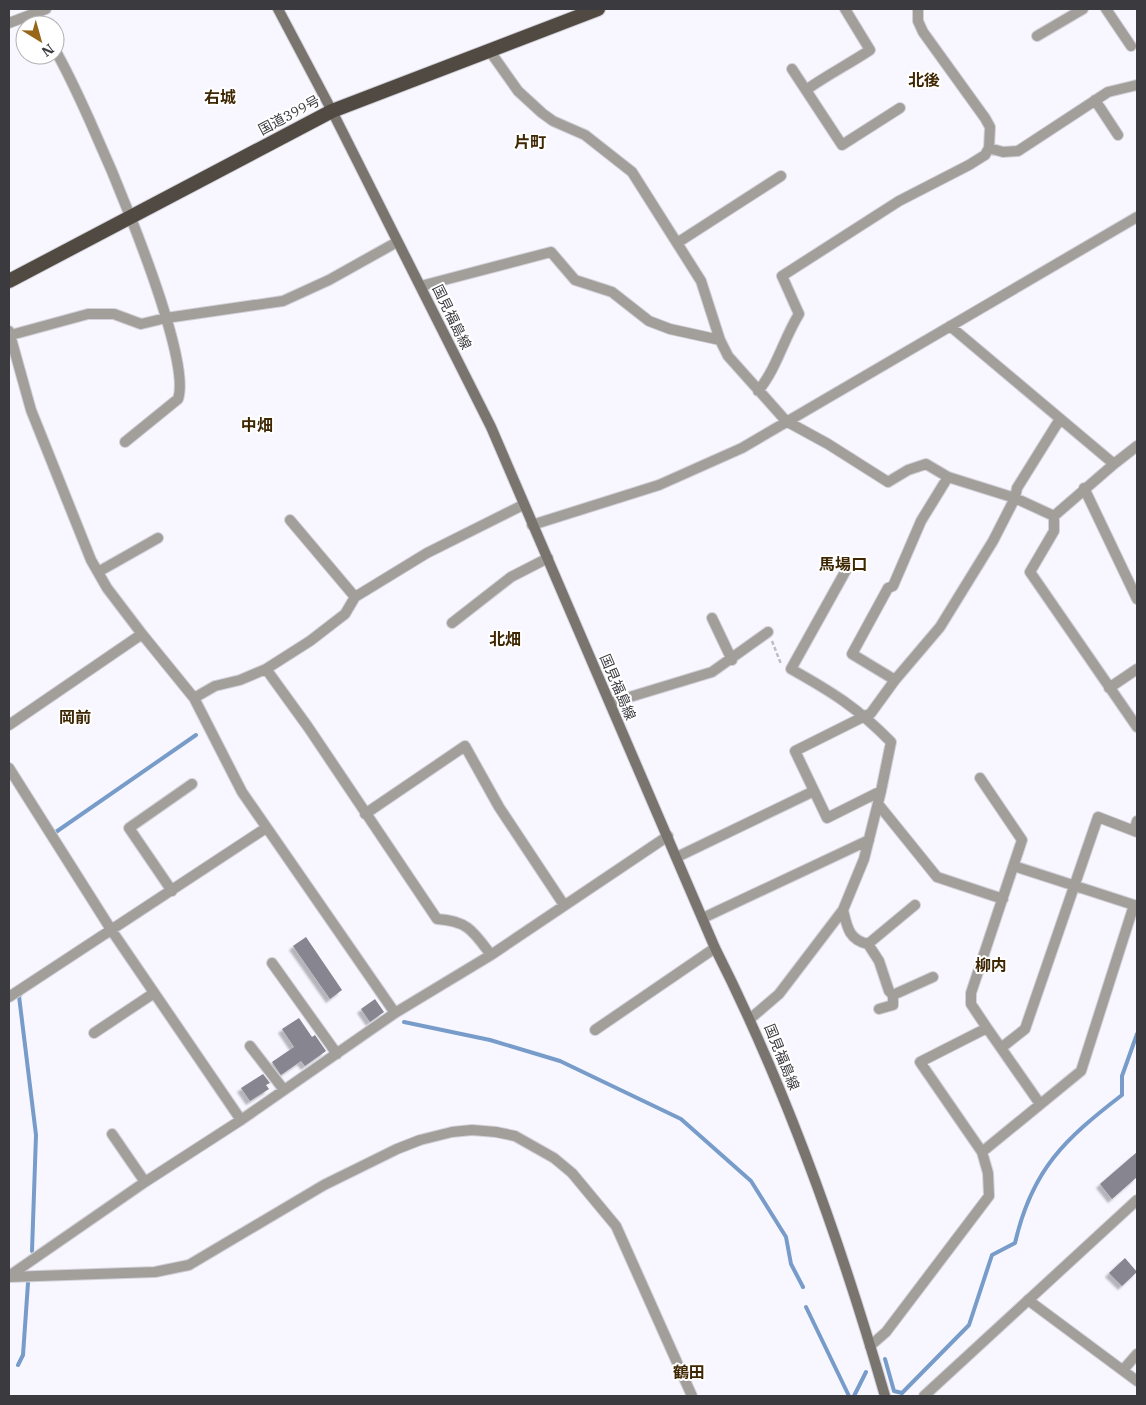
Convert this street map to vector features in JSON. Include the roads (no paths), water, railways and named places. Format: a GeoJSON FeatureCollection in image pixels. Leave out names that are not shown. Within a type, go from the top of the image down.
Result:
{"type":"FeatureCollection","features":[{"type":"Feature","properties":{"kind":"highway","name":"国道399号"},"geometry":{"type":"LineString","coordinates":[[9,281],[332,111],[595,10]]}},
{"type":"Feature","properties":{"kind":"main road","name":"国見福島線"},"geometry":{"type":"LineString","coordinates":[[278,9],[332,111],[491,427],[715,948],[751,1018],[813,1175],[885,1396]]}},
{"type":"Feature","properties":{"kind":"street"},"geometry":{"type":"LineString","coordinates":[[34,15],[46,9]]}},
{"type":"Feature","properties":{"kind":"street"},"geometry":{"type":"LineString","coordinates":[[806,90],[829,73],[839,71],[870,50],[845,9]]}},
{"type":"Feature","properties":{"kind":"street"},"geometry":{"type":"LineString","coordinates":[[758,391],[776,365],[790,328],[798,314],[782,276],[900,201],[969,165],[985,155],[989,148],[990,126],[923,32],[918,21],[918,9]]}},
{"type":"Feature","properties":{"kind":"street"},"geometry":{"type":"LineString","coordinates":[[1037,36],[1083,9]]}},
{"type":"Feature","properties":{"kind":"street"},"geometry":{"type":"LineString","coordinates":[[1106,9],[1131,46]]}},
{"type":"Feature","properties":{"kind":"street"},"geometry":{"type":"LineString","coordinates":[[489,50],[518,91],[542,113],[553,121],[585,135],[632,172],[701,281],[720,340],[728,356],[786,421],[828,444],[888,482],[908,470],[926,464],[948,477],[1015,498],[1054,516]]}},
{"type":"Feature","properties":{"kind":"street"},"geometry":{"type":"LineString","coordinates":[[62,65],[94,131],[131,218],[166,318],[178,367],[181,392],[178,399],[125,442]]}},
{"type":"Feature","properties":{"kind":"street"},"geometry":{"type":"LineString","coordinates":[[792,69],[842,146],[900,108]]}},
{"type":"Feature","properties":{"kind":"street"},"geometry":{"type":"LineString","coordinates":[[989,148],[1002,152],[1018,152],[1108,92],[1137,85]]}},
{"type":"Feature","properties":{"kind":"street"},"geometry":{"type":"LineString","coordinates":[[1095,100],[1118,135]]}},
{"type":"Feature","properties":{"kind":"street"},"geometry":{"type":"LineString","coordinates":[[677,243],[781,176]]}},
{"type":"Feature","properties":{"kind":"street"},"geometry":{"type":"LineString","coordinates":[[532,526],[659,485],[742,448],[1137,217]]}},
{"type":"Feature","properties":{"kind":"street"},"geometry":{"type":"LineString","coordinates":[[395,1013],[242,792],[194,698],[142,634],[98,572],[31,410],[10,333],[88,314],[114,314],[141,324],[166,318],[283,301],[329,280],[397,242]]}},
{"type":"Feature","properties":{"kind":"street"},"geometry":{"type":"LineString","coordinates":[[421,286],[551,252],[576,280],[587,286],[612,292],[649,321],[670,329],[720,340]]}},
{"type":"Feature","properties":{"kind":"street"},"geometry":{"type":"LineString","coordinates":[[950,326],[1114,464]]}},
{"type":"Feature","properties":{"kind":"street"},"geometry":{"type":"LineString","coordinates":[[881,791],[827,818],[795,751],[871,713],[895,680],[940,627],[993,542],[1015,498],[1017,488],[1060,419]]}},
{"type":"Feature","properties":{"kind":"street"},"geometry":{"type":"LineString","coordinates":[[1137,446],[1084,488],[1054,516],[1054,531],[1030,572],[1137,727]]}},
{"type":"Feature","properties":{"kind":"street"},"geometry":{"type":"LineString","coordinates":[[895,680],[852,654],[888,588],[893,586],[921,521],[948,477]]}},
{"type":"Feature","properties":{"kind":"street"},"geometry":{"type":"LineString","coordinates":[[1084,488],[1137,599]]}},
{"type":"Feature","properties":{"kind":"street"},"geometry":{"type":"LineString","coordinates":[[194,698],[215,686],[240,680],[266,669],[310,641],[345,614],[355,597],[427,553],[523,505]]}},
{"type":"Feature","properties":{"kind":"street"},"geometry":{"type":"LineString","coordinates":[[290,520],[355,597]]}},
{"type":"Feature","properties":{"kind":"street"},"geometry":{"type":"LineString","coordinates":[[98,572],[158,538]]}},
{"type":"Feature","properties":{"kind":"street"},"geometry":{"type":"LineString","coordinates":[[452,623],[510,577],[548,558]]}},
{"type":"Feature","properties":{"kind":"street"},"geometry":{"type":"LineString","coordinates":[[751,1018],[779,994],[843,910],[855,884],[869,840],[881,791],[891,742],[864,715],[836,694],[791,669],[850,563]]}},
{"type":"Feature","properties":{"kind":"street"},"geometry":{"type":"LineString","coordinates":[[712,618],[732,660]]}},
{"type":"Feature","properties":{"kind":"street"},"geometry":{"type":"LineString","coordinates":[[610,703],[712,672],[732,660],[768,632]]}},
{"type":"Feature","properties":{"kind":"street"},"geometry":{"type":"LineString","coordinates":[[9,725],[142,634]]}},
{"type":"Feature","properties":{"kind":"street"},"geometry":{"type":"LineString","coordinates":[[266,669],[308,727],[436,919],[454,921],[470,927],[491,955]]}},
{"type":"Feature","properties":{"kind":"street"},"geometry":{"type":"LineString","coordinates":[[1109,688],[1137,669]]}},
{"type":"Feature","properties":{"kind":"street"},"geometry":{"type":"LineString","coordinates":[[365,814],[465,746],[498,807],[564,905]]}},
{"type":"Feature","properties":{"kind":"street"},"geometry":{"type":"LineString","coordinates":[[9,768],[154,993],[241,1120]]}},
{"type":"Feature","properties":{"kind":"street"},"geometry":{"type":"LineString","coordinates":[[980,778],[1022,840],[971,993],[971,1004],[1040,1104]]}},
{"type":"Feature","properties":{"kind":"street"},"geometry":{"type":"LineString","coordinates":[[172,891],[129,828],[192,784]]}},
{"type":"Feature","properties":{"kind":"street"},"geometry":{"type":"LineString","coordinates":[[677,857],[814,791]]}},
{"type":"Feature","properties":{"kind":"street"},"geometry":{"type":"LineString","coordinates":[[878,804],[937,877],[1002,899]]}},
{"type":"Feature","properties":{"kind":"street"},"geometry":{"type":"LineString","coordinates":[[1001,1048],[1025,1029],[1098,817],[1136,828]]}},
{"type":"Feature","properties":{"kind":"street"},"geometry":{"type":"LineString","coordinates":[[9,997],[115,931],[266,828]]}},
{"type":"Feature","properties":{"kind":"street"},"geometry":{"type":"LineString","coordinates":[[9,1277],[145,1182],[241,1120],[395,1013],[491,955],[668,836]]}},
{"type":"Feature","properties":{"kind":"street"},"geometry":{"type":"LineString","coordinates":[[703,918],[869,840]]}},
{"type":"Feature","properties":{"kind":"street"},"geometry":{"type":"LineString","coordinates":[[982,1152],[1082,1071],[1136,906],[1014,866]]}},
{"type":"Feature","properties":{"kind":"street"},"geometry":{"type":"LineString","coordinates":[[868,944],[915,904]]}},
{"type":"Feature","properties":{"kind":"street"},"geometry":{"type":"LineString","coordinates":[[843,910],[848,931],[857,942],[868,944],[880,961],[889,991],[893,995],[893,1005],[879,1009]]}},
{"type":"Feature","properties":{"kind":"street"},"geometry":{"type":"LineString","coordinates":[[595,1030],[715,948]]}},
{"type":"Feature","properties":{"kind":"street"},"geometry":{"type":"LineString","coordinates":[[272,963],[337,1054]]}},
{"type":"Feature","properties":{"kind":"street"},"geometry":{"type":"LineString","coordinates":[[893,995],[933,977]]}},
{"type":"Feature","properties":{"kind":"street"},"geometry":{"type":"LineString","coordinates":[[94,1033],[154,993]]}},
{"type":"Feature","properties":{"kind":"street"},"geometry":{"type":"LineString","coordinates":[[870,1346],[886,1332],[989,1196],[988,1173],[982,1152],[920,1062],[987,1028]]}},
{"type":"Feature","properties":{"kind":"street"},"geometry":{"type":"LineString","coordinates":[[250,1046],[284,1090]]}},
{"type":"Feature","properties":{"kind":"street"},"geometry":{"type":"LineString","coordinates":[[9,1277],[146,1273],[189,1265],[324,1185],[397,1149],[420,1140],[452,1132],[472,1130],[496,1132],[515,1136],[554,1158],[572,1173],[616,1226],[692,1396]]}},
{"type":"Feature","properties":{"kind":"street"},"geometry":{"type":"LineString","coordinates":[[112,1134],[145,1182]]}},
{"type":"Feature","properties":{"kind":"street"},"geometry":{"type":"LineString","coordinates":[[924,1396],[1137,1200]]}},
{"type":"Feature","properties":{"kind":"street"},"geometry":{"type":"LineString","coordinates":[[1028,1300],[1137,1381]]}},
{"type":"Feature","properties":{"kind":"street"},"geometry":{"type":"LineString","coordinates":[[1122,1370],[1137,1354]]}},
{"type":"Feature","properties":{"kind":"waterway"},"geometry":{"type":"LineString","coordinates":[[53,834],[196,735]]}},
{"type":"Feature","properties":{"kind":"waterway"},"geometry":{"type":"LineString","coordinates":[[21,994],[19,996],[36,1135],[32,1251]]}},
{"type":"Feature","properties":{"kind":"waterway"},"geometry":{"type":"LineString","coordinates":[[404,1022],[490,1040],[560,1061],[681,1119],[751,1181],[786,1237],[791,1264],[803,1287]]}},
{"type":"Feature","properties":{"kind":"waterway"},"geometry":{"type":"LineString","coordinates":[[885,1359],[894,1391],[902,1393],[969,1325],[992,1255],[1015,1243],[1022,1217],[1041,1175],[1084,1126],[1122,1095],[1122,1076],[1137,1034]]}},
{"type":"Feature","properties":{"kind":"waterway"},"geometry":{"type":"LineString","coordinates":[[18,1365],[23,1355],[28,1283]]}},
{"type":"Feature","properties":{"kind":"waterway"},"geometry":{"type":"LineString","coordinates":[[806,1307],[849,1396]]}},
{"type":"Feature","properties":{"kind":"waterway"},"geometry":{"type":"LineString","coordinates":[[854,1396],[866,1372]]}},
{"type":"Feature","properties":{"kind":"district","name":"北後"},"geometry":{"type":"Point","coordinates":[924,80]}},
{"type":"Feature","properties":{"kind":"district","name":"右城"},"geometry":{"type":"Point","coordinates":[220,97]}},
{"type":"Feature","properties":{"kind":"district","name":"片町"},"geometry":{"type":"Point","coordinates":[530,142]}},
{"type":"Feature","properties":{"kind":"district","name":"中畑"},"geometry":{"type":"Point","coordinates":[257,425]}},
{"type":"Feature","properties":{"kind":"district","name":"馬場口"},"geometry":{"type":"Point","coordinates":[843,564]}},
{"type":"Feature","properties":{"kind":"district","name":"北畑"},"geometry":{"type":"Point","coordinates":[505,639]}},
{"type":"Feature","properties":{"kind":"district","name":"岡前"},"geometry":{"type":"Point","coordinates":[75,717]}},
{"type":"Feature","properties":{"kind":"district","name":"柳内"},"geometry":{"type":"Point","coordinates":[991,965]}},
{"type":"Feature","properties":{"kind":"district","name":"鶴田"},"geometry":{"type":"Point","coordinates":[689,1372]}}]}
